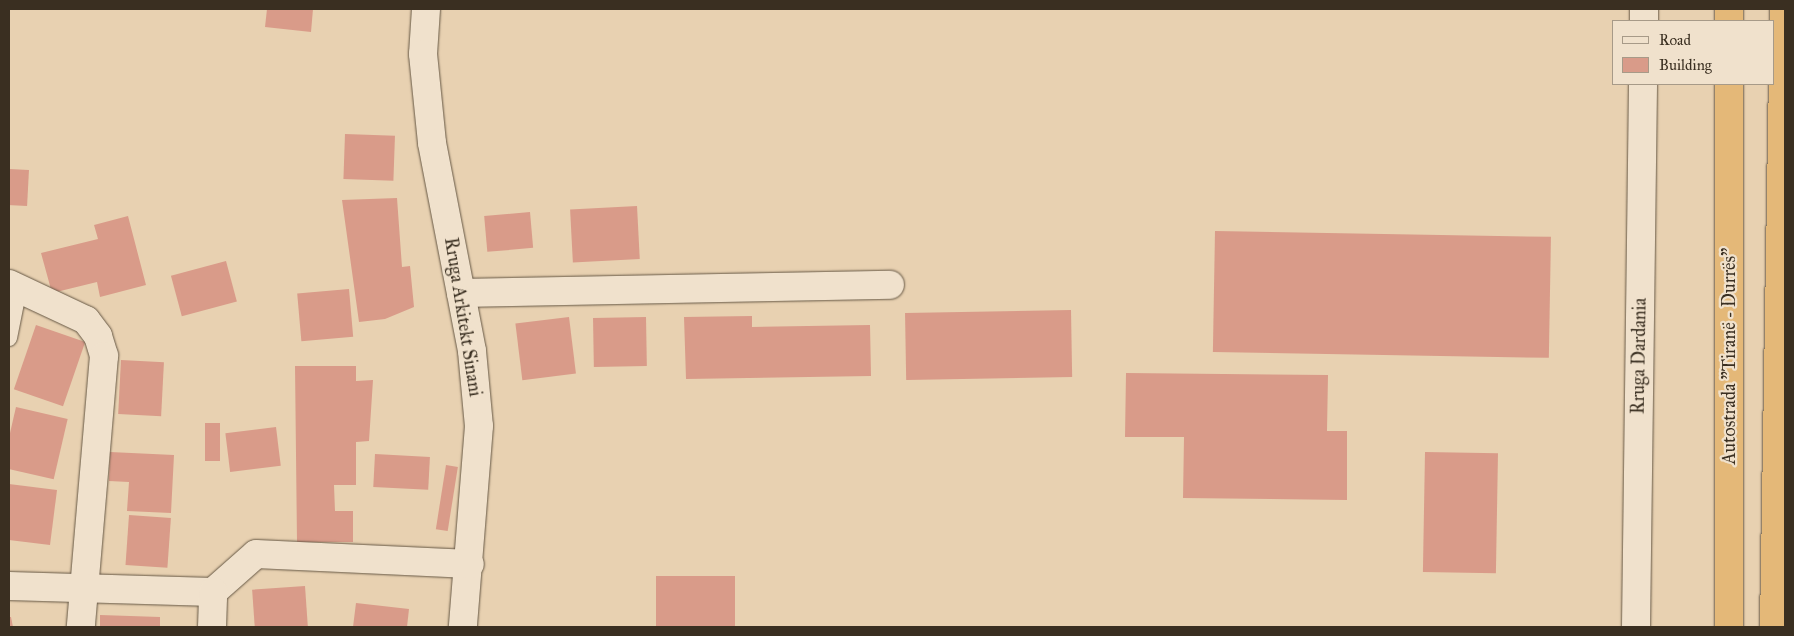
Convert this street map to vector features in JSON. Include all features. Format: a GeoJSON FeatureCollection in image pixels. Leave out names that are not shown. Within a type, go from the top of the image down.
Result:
{"type":"FeatureCollection","features":[{"type":"Feature","properties":{"kind":"highway"},"geometry":{"type":"LineString","coordinates":[[1774,627],[1784,9]]}},
{"type":"Feature","properties":{"kind":"highway","name":"Autostrada \"Tiranë - Durrës\""},"geometry":{"type":"LineString","coordinates":[[1729,85],[1729,627]]}},
{"type":"Feature","properties":{"kind":"street","name":"Rruga Arkitekt Sinani"},"geometry":{"type":"LineString","coordinates":[[426,9],[424,54],[432,143],[461,293],[479,426],[470,564],[463,627]]}},
{"type":"Feature","properties":{"kind":"street","name":"Rruga Dardania"},"geometry":{"type":"LineString","coordinates":[[1636,627],[1643,85]]}},
{"type":"Feature","properties":{"kind":"street"},"geometry":{"type":"LineString","coordinates":[[14,286],[86,320],[98,336],[104,356],[82,586],[82,627]]}},
{"type":"Feature","properties":{"kind":"street"},"geometry":{"type":"LineString","coordinates":[[461,293],[890,286]]}},
{"type":"Feature","properties":{"kind":"street"},"geometry":{"type":"LineString","coordinates":[[9,586],[82,586],[213,592],[256,554],[470,564]]}},
{"type":"Feature","properties":{"kind":"street"},"geometry":{"type":"LineString","coordinates":[[212,627],[213,592]]}},
{"type":"Feature","properties":{"kind":"lane"},"geometry":{"type":"LineString","coordinates":[[9,338],[14,286]]}},
{"type":"Feature","properties":{"kind":"building"},"geometry":{"type":"Polygon","coordinates":[[[267,9],[313,9],[311,32],[265,27],[267,9]]]}},
{"type":"Feature","properties":{"kind":"building"},"geometry":{"type":"Polygon","coordinates":[[[345,134],[395,136],[393,181],[343,179],[345,134]]]}},
{"type":"Feature","properties":{"kind":"building"},"geometry":{"type":"Polygon","coordinates":[[[9,169],[29,170],[27,206],[9,205],[9,169]]]}},
{"type":"Feature","properties":{"kind":"building"},"geometry":{"type":"Polygon","coordinates":[[[397,198],[402,267],[410,266],[414,307],[385,319],[359,322],[342,200],[397,198]]]}},
{"type":"Feature","properties":{"kind":"building"},"geometry":{"type":"Polygon","coordinates":[[[637,206],[640,259],[573,262],[570,210],[637,206]]]}},
{"type":"Feature","properties":{"kind":"building"},"geometry":{"type":"Polygon","coordinates":[[[530,212],[533,248],[487,252],[484,216],[530,212]]]}},
{"type":"Feature","properties":{"kind":"building"},"geometry":{"type":"Polygon","coordinates":[[[128,216],[146,285],[100,297],[97,282],[52,293],[41,253],[98,239],[94,225],[128,216]]]}},
{"type":"Feature","properties":{"kind":"building"},"geometry":{"type":"Polygon","coordinates":[[[1215,231],[1551,237],[1549,358],[1213,352],[1215,231]]]}},
{"type":"Feature","properties":{"kind":"building"},"geometry":{"type":"Polygon","coordinates":[[[226,261],[237,302],[182,316],[171,276],[226,261]]]}},
{"type":"Feature","properties":{"kind":"building"},"geometry":{"type":"Polygon","coordinates":[[[349,289],[353,337],[301,341],[297,294],[349,289]]]}},
{"type":"Feature","properties":{"kind":"building"},"geometry":{"type":"Polygon","coordinates":[[[1071,310],[1072,377],[906,380],[905,313],[1071,310]]]}},
{"type":"Feature","properties":{"kind":"building"},"geometry":{"type":"Polygon","coordinates":[[[752,316],[752,327],[870,325],[871,376],[686,379],[684,317],[752,316]]]}},
{"type":"Feature","properties":{"kind":"building"},"geometry":{"type":"Polygon","coordinates":[[[569,317],[576,374],[522,380],[515,324],[569,317]]]}},
{"type":"Feature","properties":{"kind":"building"},"geometry":{"type":"Polygon","coordinates":[[[646,317],[647,366],[594,367],[593,318],[646,317]]]}},
{"type":"Feature","properties":{"kind":"building"},"geometry":{"type":"Polygon","coordinates":[[[36,325],[85,342],[63,406],[14,389],[36,325]]]}},
{"type":"Feature","properties":{"kind":"building"},"geometry":{"type":"Polygon","coordinates":[[[121,360],[164,362],[161,416],[118,414],[121,360]]]}},
{"type":"Feature","properties":{"kind":"building"},"geometry":{"type":"Polygon","coordinates":[[[295,366],[356,366],[356,381],[373,380],[369,441],[356,442],[356,485],[334,485],[335,511],[353,511],[353,542],[297,542],[295,366]]]}},
{"type":"Feature","properties":{"kind":"building"},"geometry":{"type":"Polygon","coordinates":[[[1126,373],[1328,375],[1327,431],[1347,431],[1347,500],[1183,498],[1184,437],[1125,437],[1126,373]]]}},
{"type":"Feature","properties":{"kind":"building"},"geometry":{"type":"Polygon","coordinates":[[[16,407],[68,419],[54,479],[9,469],[9,437],[16,407]]]}},
{"type":"Feature","properties":{"kind":"building"},"geometry":{"type":"Polygon","coordinates":[[[205,423],[220,423],[220,461],[205,461],[205,423]]]}},
{"type":"Feature","properties":{"kind":"building"},"geometry":{"type":"Polygon","coordinates":[[[276,427],[281,466],[230,472],[225,433],[276,427]]]}},
{"type":"Feature","properties":{"kind":"building"},"geometry":{"type":"Polygon","coordinates":[[[110,452],[174,455],[171,513],[127,511],[129,482],[109,481],[110,452]]]}},
{"type":"Feature","properties":{"kind":"building"},"geometry":{"type":"Polygon","coordinates":[[[1425,452],[1498,453],[1496,573],[1423,572],[1425,452]]]}},
{"type":"Feature","properties":{"kind":"building"},"geometry":{"type":"Polygon","coordinates":[[[375,454],[430,457],[428,490],[373,487],[375,454]]]}},
{"type":"Feature","properties":{"kind":"building"},"geometry":{"type":"Polygon","coordinates":[[[446,465],[458,467],[448,531],[436,529],[446,465]]]}},
{"type":"Feature","properties":{"kind":"building"},"geometry":{"type":"Polygon","coordinates":[[[9,484],[57,490],[50,545],[9,540],[9,484]]]}},
{"type":"Feature","properties":{"kind":"building"},"geometry":{"type":"Polygon","coordinates":[[[129,515],[171,518],[167,568],[126,565],[129,515]]]}},
{"type":"Feature","properties":{"kind":"building"},"geometry":{"type":"Polygon","coordinates":[[[656,576],[735,576],[735,627],[656,627],[656,576]]]}},
{"type":"Feature","properties":{"kind":"building"},"geometry":{"type":"Polygon","coordinates":[[[305,586],[308,627],[255,627],[252,590],[305,586]]]}},
{"type":"Feature","properties":{"kind":"building"},"geometry":{"type":"Polygon","coordinates":[[[356,603],[409,609],[407,627],[353,627],[356,603]]]}},
{"type":"Feature","properties":{"kind":"building"},"geometry":{"type":"Polygon","coordinates":[[[100,615],[160,617],[160,627],[100,627],[100,615]]]}},
{"type":"Feature","properties":{"kind":"building"},"geometry":{"type":"Polygon","coordinates":[[[9,617],[11,617],[13,627],[9,627],[9,617]]]}}]}
